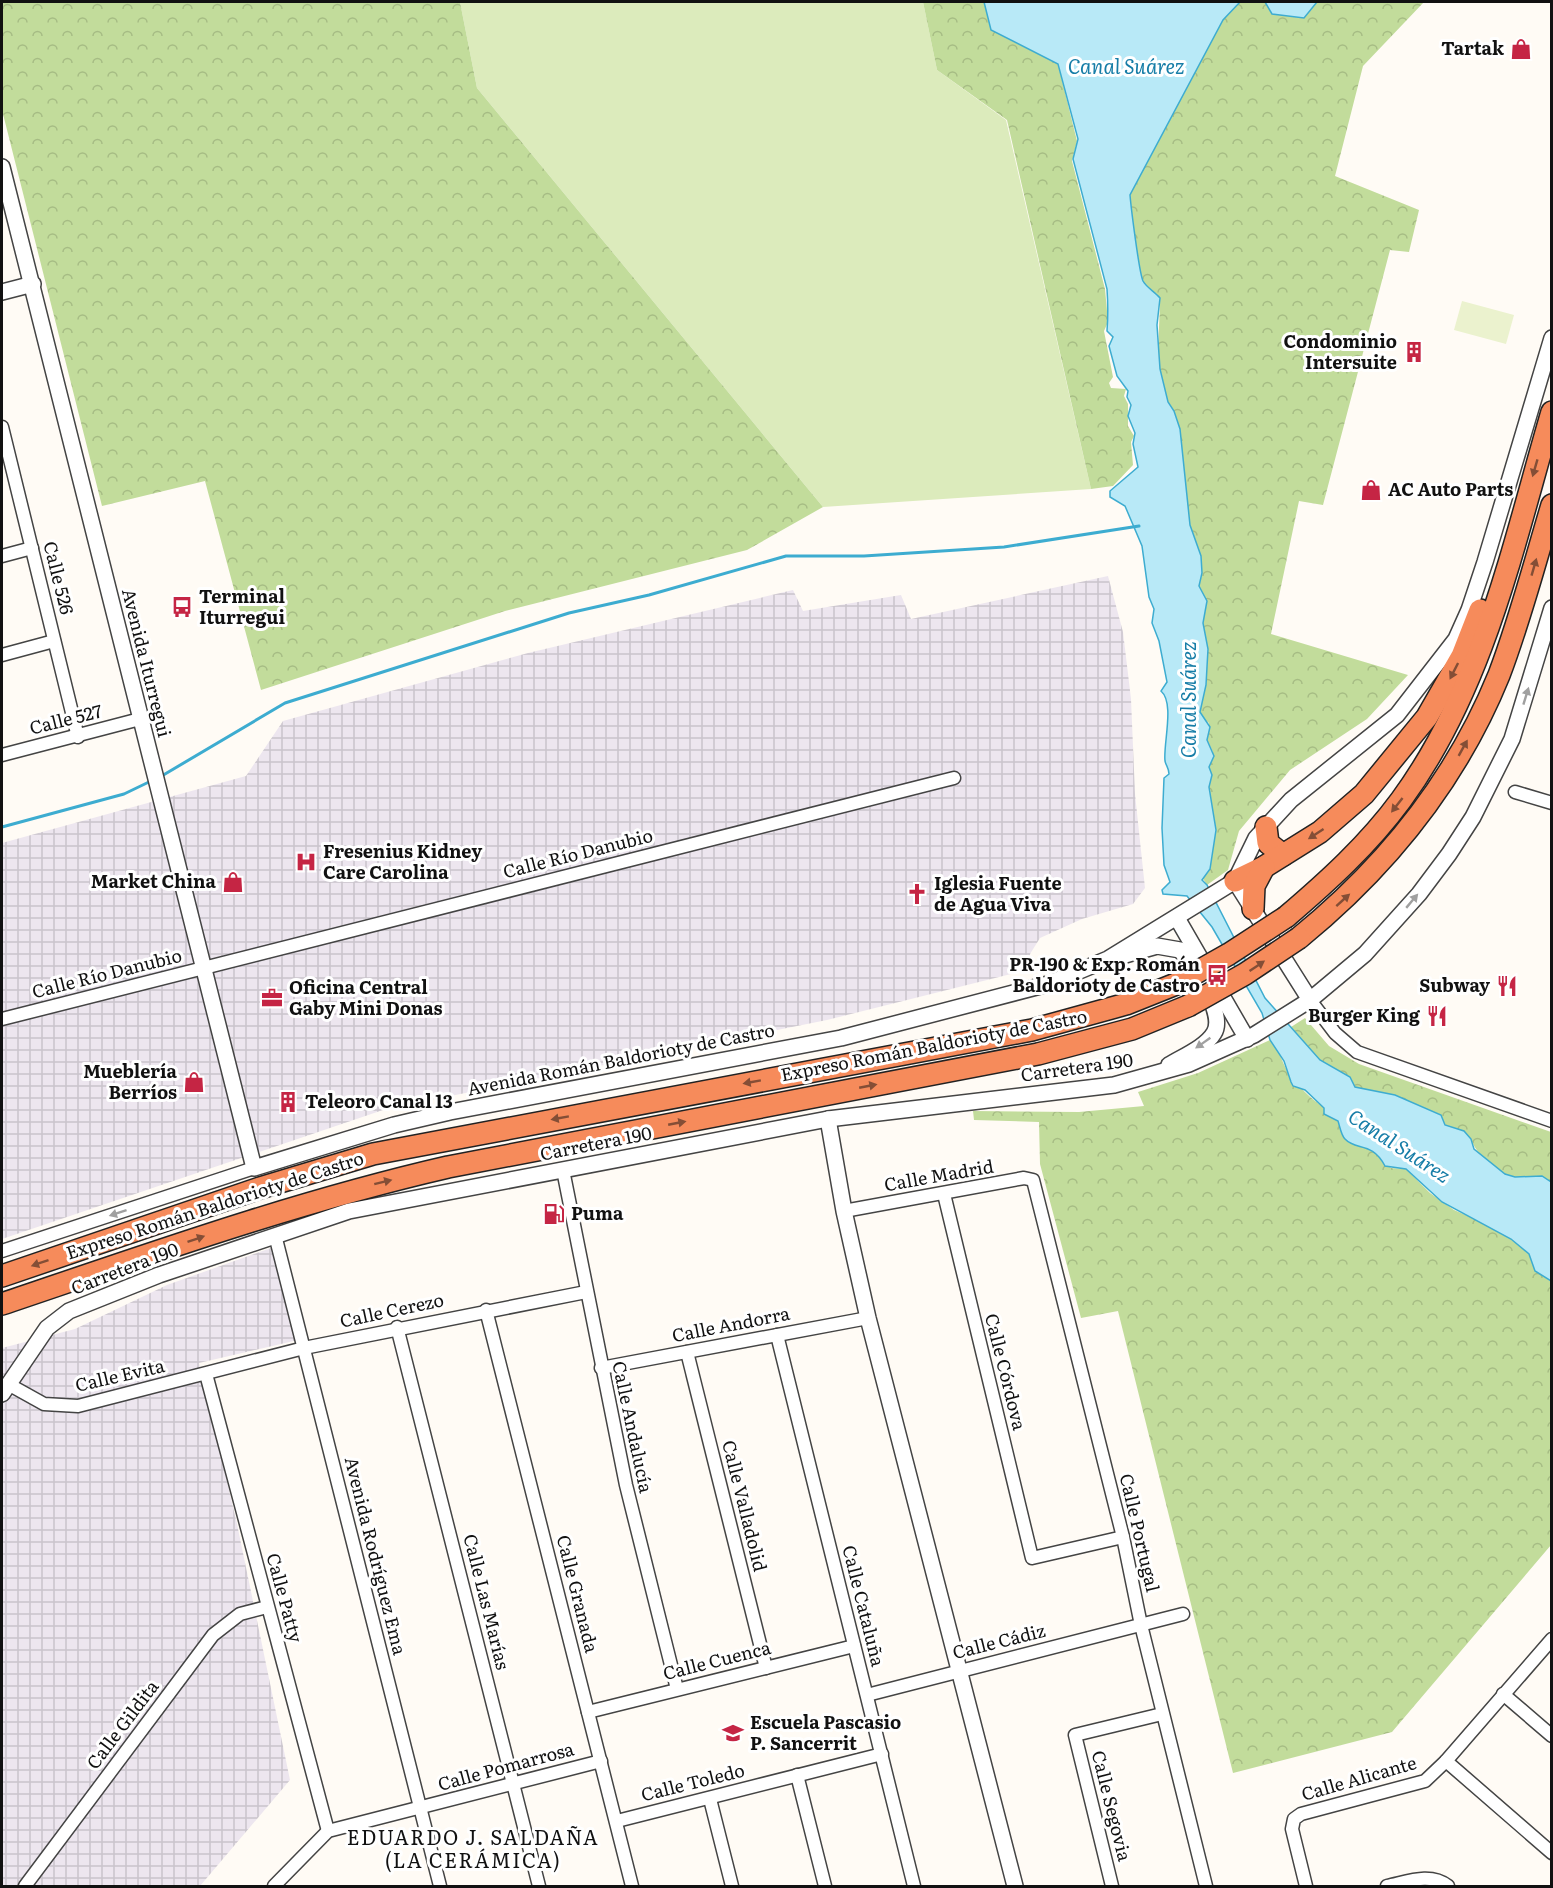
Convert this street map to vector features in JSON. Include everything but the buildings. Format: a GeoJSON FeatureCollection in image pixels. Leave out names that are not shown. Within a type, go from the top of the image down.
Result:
{"type":"FeatureCollection","features":[{"type":"Feature","properties":{"kind":"highway","name":"Expreso Román Baldorioty de Castro"},"geometry":{"type":"LineString","coordinates":[[2,1276],[260,1188],[373,1154],[1032,1030],[1117,1006],[1176,984],[1229,954],[1286,917],[1342,867],[1376,831],[1423,766],[1444,730],[1476,663],[1551,412]]}},
{"type":"Feature","properties":{"kind":"highway","name":"Expreso Román Baldorioty de Castro"},"geometry":{"type":"LineString","coordinates":[[2,1304],[268,1215],[378,1183],[460,1164],[1038,1054],[1132,1029],[1188,1006],[1245,974],[1299,938],[1355,890],[1389,854],[1418,818],[1451,769],[1498,675],[1518,619],[1551,505]]}},
{"type":"Feature","properties":{"kind":"highway"},"geometry":{"type":"LineString","coordinates":[[1228,886],[1264,867],[1320,832],[1364,794],[1427,717],[1462,656],[1477,616],[1514,542]]}},
{"type":"Feature","properties":{"kind":"highway"},"geometry":{"type":"LineString","coordinates":[[1266,827],[1268,843],[1283,855]]}},
{"type":"Feature","properties":{"kind":"highway"},"geometry":{"type":"LineString","coordinates":[[1253,909],[1254,886],[1264,867]]}},
{"type":"Feature","properties":{"kind":"street","name":"Avenida Iturregui"},"geometry":{"type":"LineString","coordinates":[[2,167],[254,1168]]}},
{"type":"Feature","properties":{"kind":"street"},"geometry":{"type":"LineString","coordinates":[[2,292],[33,284]]}},
{"type":"Feature","properties":{"kind":"street"},"geometry":{"type":"LineString","coordinates":[[1551,338],[1485,562],[1469,610],[1456,639],[1397,715],[1291,800],[1266,827],[1228,886],[1253,909],[1310,1000],[1335,1033],[1357,1052],[1551,1121]]}},
{"type":"Feature","properties":{"kind":"street","name":"Calle 526"},"geometry":{"type":"LineString","coordinates":[[2,427],[5,456],[32,548],[78,737]]}},
{"type":"Feature","properties":{"kind":"street"},"geometry":{"type":"LineString","coordinates":[[2,556],[32,548]]}},
{"type":"Feature","properties":{"kind":"street","name":"Carretera 190"},"geometry":{"type":"LineString","coordinates":[[5,1389],[47,1328],[69,1311],[159,1275],[371,1205],[828,1119],[1114,1085],[1189,1064],[1250,1037],[1310,1000],[1365,954],[1419,894],[1473,817],[1512,739],[1551,608]]}},
{"type":"Feature","properties":{"kind":"street"},"geometry":{"type":"LineString","coordinates":[[2,655],[54,641]]}},
{"type":"Feature","properties":{"kind":"street","name":"Calle 527"},"geometry":{"type":"LineString","coordinates":[[2,755],[140,719]]}},
{"type":"Feature","properties":{"kind":"street","name":"Calle Río Danubio"},"geometry":{"type":"LineString","coordinates":[[2,1019],[954,778]]}},
{"type":"Feature","properties":{"kind":"street"},"geometry":{"type":"LineString","coordinates":[[1515,792],[1551,803]]}},
{"type":"Feature","properties":{"kind":"street","name":"Avenida Román Baldorioty de Castro"},"geometry":{"type":"LineString","coordinates":[[2,1251],[254,1168],[394,1125],[450,1112],[842,1038],[1048,984],[1108,959],[1228,886]]}},
{"type":"Feature","properties":{"kind":"street"},"geometry":{"type":"LineString","coordinates":[[1173,920],[1250,1037]]}},
{"type":"Feature","properties":{"kind":"street"},"geometry":{"type":"LineString","coordinates":[[1108,959],[1157,946],[1180,950],[1216,1009],[1218,1021],[1213,1035],[1152,1076]]}},
{"type":"Feature","properties":{"kind":"street"},"geometry":{"type":"LineString","coordinates":[[828,1119],[844,1211],[868,1318],[1015,1887]]}},
{"type":"Feature","properties":{"kind":"street","name":"Calle Andalucía"},"geometry":{"type":"LineString","coordinates":[[563,1170],[626,1485],[678,1689]]}},
{"type":"Feature","properties":{"kind":"street","name":"Calle Madrid"},"geometry":{"type":"LineString","coordinates":[[844,1211],[1024,1178],[1033,1180],[1036,1187]]}},
{"type":"Feature","properties":{"kind":"street","name":"Calle Portugal"},"geometry":{"type":"LineString","coordinates":[[1036,1187],[1123,1537],[1162,1714],[1206,1887]]}},
{"type":"Feature","properties":{"kind":"street","name":"Calle Córdova"},"geometry":{"type":"LineString","coordinates":[[944,1194],[1032,1558],[1123,1537]]}},
{"type":"Feature","properties":{"kind":"street","name":"Avenida Rodríguez Ema"},"geometry":{"type":"LineString","coordinates":[[275,1235],[440,1887]]}},
{"type":"Feature","properties":{"kind":"street","name":"Calle Cerezo"},"geometry":{"type":"LineString","coordinates":[[206,1374],[304,1348],[486,1310],[586,1292]]}},
{"type":"Feature","properties":{"kind":"street","name":"Calle Granada"},"geometry":{"type":"LineString","coordinates":[[486,1310],[632,1887]]}},
{"type":"Feature","properties":{"kind":"street","name":"Calle Andorra"},"geometry":{"type":"LineString","coordinates":[[601,1368],[868,1318]]}},
{"type":"Feature","properties":{"kind":"street","name":"Calle Las Marías"},"geometry":{"type":"LineString","coordinates":[[397,1328],[539,1887]]}},
{"type":"Feature","properties":{"kind":"street","name":"Calle Cataluña"},"geometry":{"type":"LineString","coordinates":[[777,1335],[914,1887]]}},
{"type":"Feature","properties":{"kind":"street","name":"Calle Valladolid"},"geometry":{"type":"LineString","coordinates":[[687,1352],[766,1668]]}},
{"type":"Feature","properties":{"kind":"street","name":"Calle Evita"},"geometry":{"type":"LineString","coordinates":[[5,1389],[44,1404],[78,1406],[206,1374]]}},
{"type":"Feature","properties":{"kind":"street","name":"Calle Patty"},"geometry":{"type":"LineString","coordinates":[[206,1374],[328,1831]]}},
{"type":"Feature","properties":{"kind":"street","name":"Calle Gildita"},"geometry":{"type":"LineString","coordinates":[[25,1887],[213,1635],[240,1614],[267,1607]]}},
{"type":"Feature","properties":{"kind":"street","name":"Calle Cádiz"},"geometry":{"type":"LineString","coordinates":[[867,1695],[1183,1614]]}},
{"type":"Feature","properties":{"kind":"street","name":"Calle Alicante"},"geometry":{"type":"LineString","coordinates":[[1306,1887],[1292,1829],[1294,1819],[1301,1814],[1425,1781],[1446,1761],[1551,1639]]}},
{"type":"Feature","properties":{"kind":"street","name":"Calle Cuenca"},"geometry":{"type":"LineString","coordinates":[[588,1712],[854,1646]]}},
{"type":"Feature","properties":{"kind":"street"},"geometry":{"type":"LineString","coordinates":[[1503,1694],[1551,1736]]}},
{"type":"Feature","properties":{"kind":"street","name":"Calle Segovia"},"geometry":{"type":"LineString","coordinates":[[1112,1887],[1075,1735],[1162,1714]]}},
{"type":"Feature","properties":{"kind":"street","name":"Calle Toledo"},"geometry":{"type":"LineString","coordinates":[[617,1821],[882,1754]]}},
{"type":"Feature","properties":{"kind":"street","name":"Calle Pomarrosa"},"geometry":{"type":"LineString","coordinates":[[328,1831],[601,1761]]}},
{"type":"Feature","properties":{"kind":"street"},"geometry":{"type":"LineString","coordinates":[[1446,1761],[1551,1853]]}},
{"type":"Feature","properties":{"kind":"street"},"geometry":{"type":"LineString","coordinates":[[797,1775],[825,1887]]}},
{"type":"Feature","properties":{"kind":"street"},"geometry":{"type":"LineString","coordinates":[[710,1799],[732,1887]]}},
{"type":"Feature","properties":{"kind":"street"},"geometry":{"type":"LineString","coordinates":[[274,1887],[328,1831]]}},
{"type":"Feature","properties":{"kind":"street"},"geometry":{"type":"LineString","coordinates":[[1387,1887],[1425,1878],[1438,1880],[1448,1887]]}},
{"type":"Feature","properties":{"kind":"shaded area"},"geometry":{"type":"Polygon","coordinates":[[[1108,576],[1123,632],[1131,699],[1135,794],[1145,888],[1133,904],[1082,919],[1040,938],[1030,954],[1031,969],[827,1020],[386,1109],[2,1239],[2,843],[246,776],[283,721],[528,653],[793,590],[803,611],[901,595],[911,619],[1108,576]]]}},
{"type":"Feature","properties":{"kind":"shaded area"},"geometry":{"type":"Polygon","coordinates":[[[271,1248],[298,1340],[199,1363],[237,1524],[290,1780],[200,1886],[2,1886],[2,1348],[75,1329],[167,1285],[271,1248]]]}},
{"type":"Feature","properties":{"kind":"green space"},"geometry":{"type":"Polygon","coordinates":[[[2,2],[460,2],[477,88],[823,507],[747,550],[505,611],[261,690],[205,481],[102,506],[2,110],[2,2]]]}},
{"type":"Feature","properties":{"kind":"green space"},"geometry":{"type":"Polygon","coordinates":[[[460,2],[923,2],[937,70],[1006,120],[1091,489],[823,507],[477,88],[460,2]]]}},
{"type":"Feature","properties":{"kind":"green space"},"geometry":{"type":"Polygon","coordinates":[[[923,2],[984,2],[991,30],[1058,64],[1077,141],[1072,161],[1105,289],[1108,322],[1104,331],[1113,377],[1109,383],[1111,388],[1126,389],[1124,396],[1128,404],[1128,426],[1134,436],[1131,442],[1133,465],[1113,486],[1091,489],[1007,120],[937,70],[923,2]]]}},
{"type":"Feature","properties":{"kind":"green space"},"geometry":{"type":"Polygon","coordinates":[[[1240,2],[1265,2],[1272,14],[1304,18],[1317,2],[1424,2],[1363,66],[1335,176],[1419,210],[1409,252],[1390,250],[1323,505],[1299,501],[1271,634],[1408,675],[1367,719],[1290,770],[1239,831],[1228,870],[1207,885],[1202,877],[1210,869],[1216,830],[1209,787],[1212,775],[1209,767],[1213,752],[1207,740],[1209,723],[1201,717],[1200,712],[1206,685],[1208,649],[1203,623],[1207,602],[1199,586],[1202,574],[1201,556],[1190,525],[1174,411],[1167,399],[1160,372],[1160,298],[1146,285],[1141,275],[1130,195],[1223,20],[1240,2]]]}},
{"type":"Feature","properties":{"kind":"green space"},"geometry":{"type":"Polygon","coordinates":[[[1462,301],[1514,315],[1506,344],[1454,330],[1462,301]]]}},
{"type":"Feature","properties":{"kind":"green space"},"geometry":{"type":"Polygon","coordinates":[[[1305,1018],[1329,1046],[1359,1064],[1551,1132],[1551,1182],[1542,1178],[1514,1177],[1501,1172],[1482,1156],[1471,1139],[1445,1125],[1441,1115],[1395,1095],[1355,1087],[1350,1077],[1320,1060],[1291,1027],[1305,1018]]]}},
{"type":"Feature","properties":{"kind":"green space"},"geometry":{"type":"Polygon","coordinates":[[[1270,1040],[1293,1079],[1310,1097],[1325,1108],[1324,1114],[1338,1121],[1343,1136],[1351,1143],[1373,1149],[1391,1168],[1406,1169],[1430,1193],[1454,1210],[1491,1226],[1511,1239],[1529,1254],[1535,1271],[1551,1281],[1551,1545],[1392,1732],[1233,1773],[1118,1311],[1081,1318],[1040,1164],[1039,1122],[974,1120],[973,1111],[1079,1112],[1144,1106],[1138,1092],[1198,1073],[1270,1040]]]}},
{"type":"Feature","properties":{"kind":"water","name":"Canal Suárez"},"geometry":{"type":"Polygon","coordinates":[[[984,2],[1240,2],[1223,20],[1130,195],[1141,275],[1146,285],[1160,298],[1157,325],[1160,369],[1168,402],[1174,411],[1180,429],[1190,525],[1201,556],[1202,573],[1199,586],[1207,601],[1203,623],[1208,649],[1206,685],[1200,712],[1210,727],[1207,740],[1214,756],[1209,767],[1212,775],[1209,787],[1216,830],[1210,869],[1202,880],[1207,885],[1265,998],[1320,1060],[1350,1077],[1355,1087],[1395,1095],[1441,1115],[1445,1125],[1464,1131],[1471,1139],[1474,1149],[1505,1174],[1515,1177],[1542,1176],[1551,1182],[1551,1281],[1535,1271],[1529,1254],[1511,1239],[1442,1202],[1406,1169],[1385,1166],[1375,1153],[1349,1143],[1338,1121],[1324,1114],[1324,1108],[1305,1090],[1293,1086],[1284,1061],[1270,1040],[1262,1013],[1212,927],[1187,896],[1163,894],[1162,890],[1170,882],[1164,865],[1162,828],[1164,778],[1169,774],[1169,770],[1165,761],[1168,714],[1165,697],[1161,691],[1167,682],[1159,641],[1152,623],[1154,609],[1149,597],[1142,546],[1125,506],[1110,497],[1110,491],[1138,467],[1133,444],[1135,433],[1128,416],[1131,405],[1127,397],[1128,391],[1117,376],[1109,346],[1113,337],[1107,331],[1107,289],[1073,159],[1078,139],[1058,64],[991,30],[984,2]]]}},
{"type":"Feature","properties":{"kind":"water"},"geometry":{"type":"Polygon","coordinates":[[[1265,2],[1317,2],[1304,18],[1272,14],[1265,2]]]}},
{"type":"Feature","properties":{"kind":"waterway"},"geometry":{"type":"LineString","coordinates":[[160,777],[285,703],[569,613],[649,595],[786,556],[864,556],[1004,547],[1139,526]]}},
{"type":"Feature","properties":{"kind":"waterway"},"geometry":{"type":"LineString","coordinates":[[2,827],[124,794],[151,781]]}},
{"type":"Feature","properties":{"kind":"place","name":"Tartak"},"geometry":{"type":"Point","coordinates":[1521,49]}},
{"type":"Feature","properties":{"kind":"place","name":"Condominio Intersuite"},"geometry":{"type":"Point","coordinates":[1414,352]}},
{"type":"Feature","properties":{"kind":"place","name":"AC Auto Parts"},"geometry":{"type":"Point","coordinates":[1371,490]}},
{"type":"Feature","properties":{"kind":"place","name":"Terminal Iturregui"},"geometry":{"type":"Point","coordinates":[182,607]}},
{"type":"Feature","properties":{"kind":"place","name":"Fresenius Kidney Care Carolina"},"geometry":{"type":"Point","coordinates":[306,862]}},
{"type":"Feature","properties":{"kind":"place","name":"Market China"},"geometry":{"type":"Point","coordinates":[233,882]}},
{"type":"Feature","properties":{"kind":"place","name":"Iglesia Fuente de Agua Viva"},"geometry":{"type":"Point","coordinates":[917,894]}},
{"type":"Feature","properties":{"kind":"place","name":"PR-190 & Exp. Román Baldorioty de Castro"},"geometry":{"type":"Point","coordinates":[1217,975]}},
{"type":"Feature","properties":{"kind":"place","name":"Subway"},"geometry":{"type":"Point","coordinates":[1507,986]}},
{"type":"Feature","properties":{"kind":"place","name":"Oficina Central Gaby Mini Donas"},"geometry":{"type":"Point","coordinates":[272,998]}},
{"type":"Feature","properties":{"kind":"place","name":"Burger King"},"geometry":{"type":"Point","coordinates":[1437,1016]}},
{"type":"Feature","properties":{"kind":"place","name":"Mueblería Berríos"},"geometry":{"type":"Point","coordinates":[194,1082]}},
{"type":"Feature","properties":{"kind":"place","name":"Teleoro Canal 13"},"geometry":{"type":"Point","coordinates":[288,1102]}},
{"type":"Feature","properties":{"kind":"place","name":"Puma"},"geometry":{"type":"Point","coordinates":[554,1214]}},
{"type":"Feature","properties":{"kind":"place","name":"Escuela Pascasio P. Sancerrit"},"geometry":{"type":"Point","coordinates":[733,1733]}},
{"type":"Feature","properties":{"kind":"district","name":"EDUARDO J. SALDAÑA (LA CERÁMICA)"},"geometry":{"type":"Point","coordinates":[473,1850]}}]}
